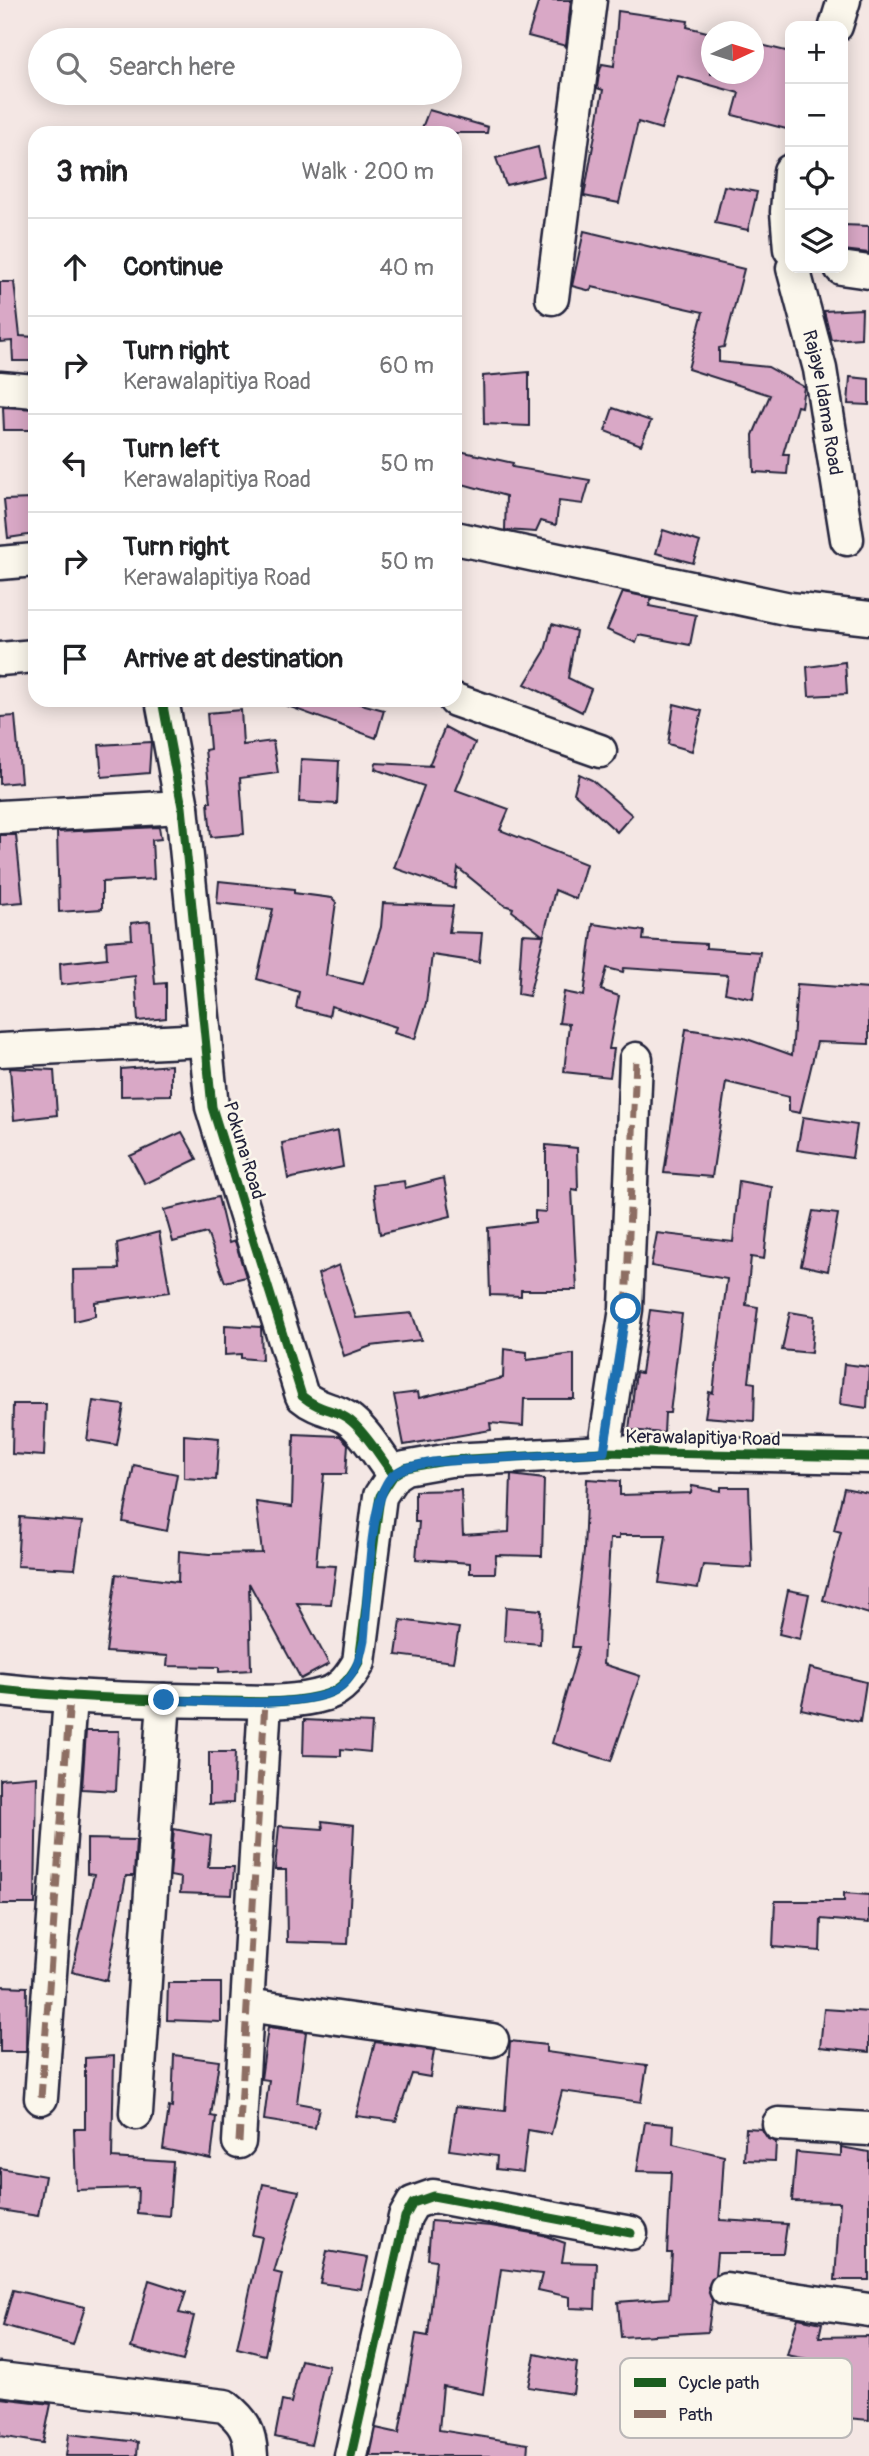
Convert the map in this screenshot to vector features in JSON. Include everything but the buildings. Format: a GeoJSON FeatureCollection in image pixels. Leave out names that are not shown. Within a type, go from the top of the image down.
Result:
{"type":"FeatureCollection","features":[{"type":"Feature","properties":{"kind":"street"},"geometry":{"type":"LineString","coordinates":[[552,298],[590,0]]}},
{"type":"Feature","properties":{"kind":"street"},"geometry":{"type":"LineString","coordinates":[[837,21],[844,0]]}},
{"type":"Feature","properties":{"kind":"street"},"geometry":{"type":"LineString","coordinates":[[848,269],[869,272]]}},
{"type":"Feature","properties":{"kind":"street","name":"Rajaye Idama Road"},"geometry":{"type":"LineString","coordinates":[[794,273],[820,369],[847,539]]}},
{"type":"Feature","properties":{"kind":"street"},"geometry":{"type":"LineString","coordinates":[[0,388],[28,390]]}},
{"type":"Feature","properties":{"kind":"street"},"geometry":{"type":"LineString","coordinates":[[462,539],[790,609],[869,618]]}},
{"type":"Feature","properties":{"kind":"street"},"geometry":{"type":"LineString","coordinates":[[0,563],[28,561]]}},
{"type":"Feature","properties":{"kind":"street"},"geometry":{"type":"LineString","coordinates":[[0,659],[28,657]]}},
{"type":"Feature","properties":{"kind":"street"},"geometry":{"type":"LineString","coordinates":[[462,702],[600,751]]}},
{"type":"Feature","properties":{"kind":"street","name":"Pokuna Road"},"geometry":{"type":"LineString","coordinates":[[163,707],[182,807],[212,1107],[302,1396],[315,1407],[339,1414],[352,1422],[394,1475]]}},
{"type":"Feature","properties":{"kind":"street"},"geometry":{"type":"LineString","coordinates":[[0,817],[182,807]]}},
{"type":"Feature","properties":{"kind":"street"},"geometry":{"type":"LineString","coordinates":[[0,1050],[205,1040]]}},
{"type":"Feature","properties":{"kind":"street"},"geometry":{"type":"LineString","coordinates":[[604,1452],[626,1309],[636,1059]]}},
{"type":"Feature","properties":{"kind":"street","name":"Kerawalapitiya Road"},"geometry":{"type":"LineString","coordinates":[[394,1475],[405,1468],[450,1460],[604,1452],[869,1457]]}},
{"type":"Feature","properties":{"kind":"street"},"geometry":{"type":"LineString","coordinates":[[0,1690],[70,1698],[265,1702],[324,1695],[344,1684],[355,1669],[364,1640],[377,1507],[384,1486],[394,1475]]}},
{"type":"Feature","properties":{"kind":"street"},"geometry":{"type":"LineString","coordinates":[[41,2098],[70,1698]]}},
{"type":"Feature","properties":{"kind":"street"},"geometry":{"type":"LineString","coordinates":[[136,2113],[164,1700]]}},
{"type":"Feature","properties":{"kind":"street"},"geometry":{"type":"LineString","coordinates":[[239,2142],[265,1702]]}},
{"type":"Feature","properties":{"kind":"street"},"geometry":{"type":"LineString","coordinates":[[247,2005],[492,2040]]}},
{"type":"Feature","properties":{"kind":"street"},"geometry":{"type":"LineString","coordinates":[[779,2124],[869,2129]]}},
{"type":"Feature","properties":{"kind":"street"},"geometry":{"type":"LineString","coordinates":[[351,2456],[405,2217],[413,2203],[433,2196],[631,2233]]}},
{"type":"Feature","properties":{"kind":"street"},"geometry":{"type":"LineString","coordinates":[[726,2289],[869,2310]]}},
{"type":"Feature","properties":{"kind":"street"},"geometry":{"type":"LineString","coordinates":[[0,2379],[225,2406],[240,2417],[250,2434],[251,2456]]}},
{"type":"Feature","properties":{"kind":"marked path"},"geometry":{"type":"LineString","coordinates":[[604,1452],[626,1309],[636,1059]]}},
{"type":"Feature","properties":{"kind":"marked path"},"geometry":{"type":"LineString","coordinates":[[41,2098],[70,1698]]}},
{"type":"Feature","properties":{"kind":"marked path"},"geometry":{"type":"LineString","coordinates":[[239,2142],[265,1702]]}},
{"type":"Feature","properties":{"kind":"cycle path"},"geometry":{"type":"LineString","coordinates":[[163,707],[182,807],[212,1107],[302,1396],[351,1421],[394,1475]]}},
{"type":"Feature","properties":{"kind":"cycle path"},"geometry":{"type":"LineString","coordinates":[[0,1690],[107,1698],[256,1702],[299,1700],[332,1692],[346,1681],[359,1662],[380,1496],[394,1475],[405,1468],[450,1460],[604,1452],[869,1457]]}},
{"type":"Feature","properties":{"kind":"cycle path"},"geometry":{"type":"LineString","coordinates":[[351,2456],[405,2217],[413,2203],[433,2196],[631,2233]]}},
{"type":"Feature","properties":{"kind":"route"},"geometry":{"type":"LineString","coordinates":[[164,1700],[265,1702],[324,1695],[344,1684],[359,1661],[364,1640],[377,1507],[384,1486],[405,1468],[433,1462],[604,1452],[626,1309]]}}]}
